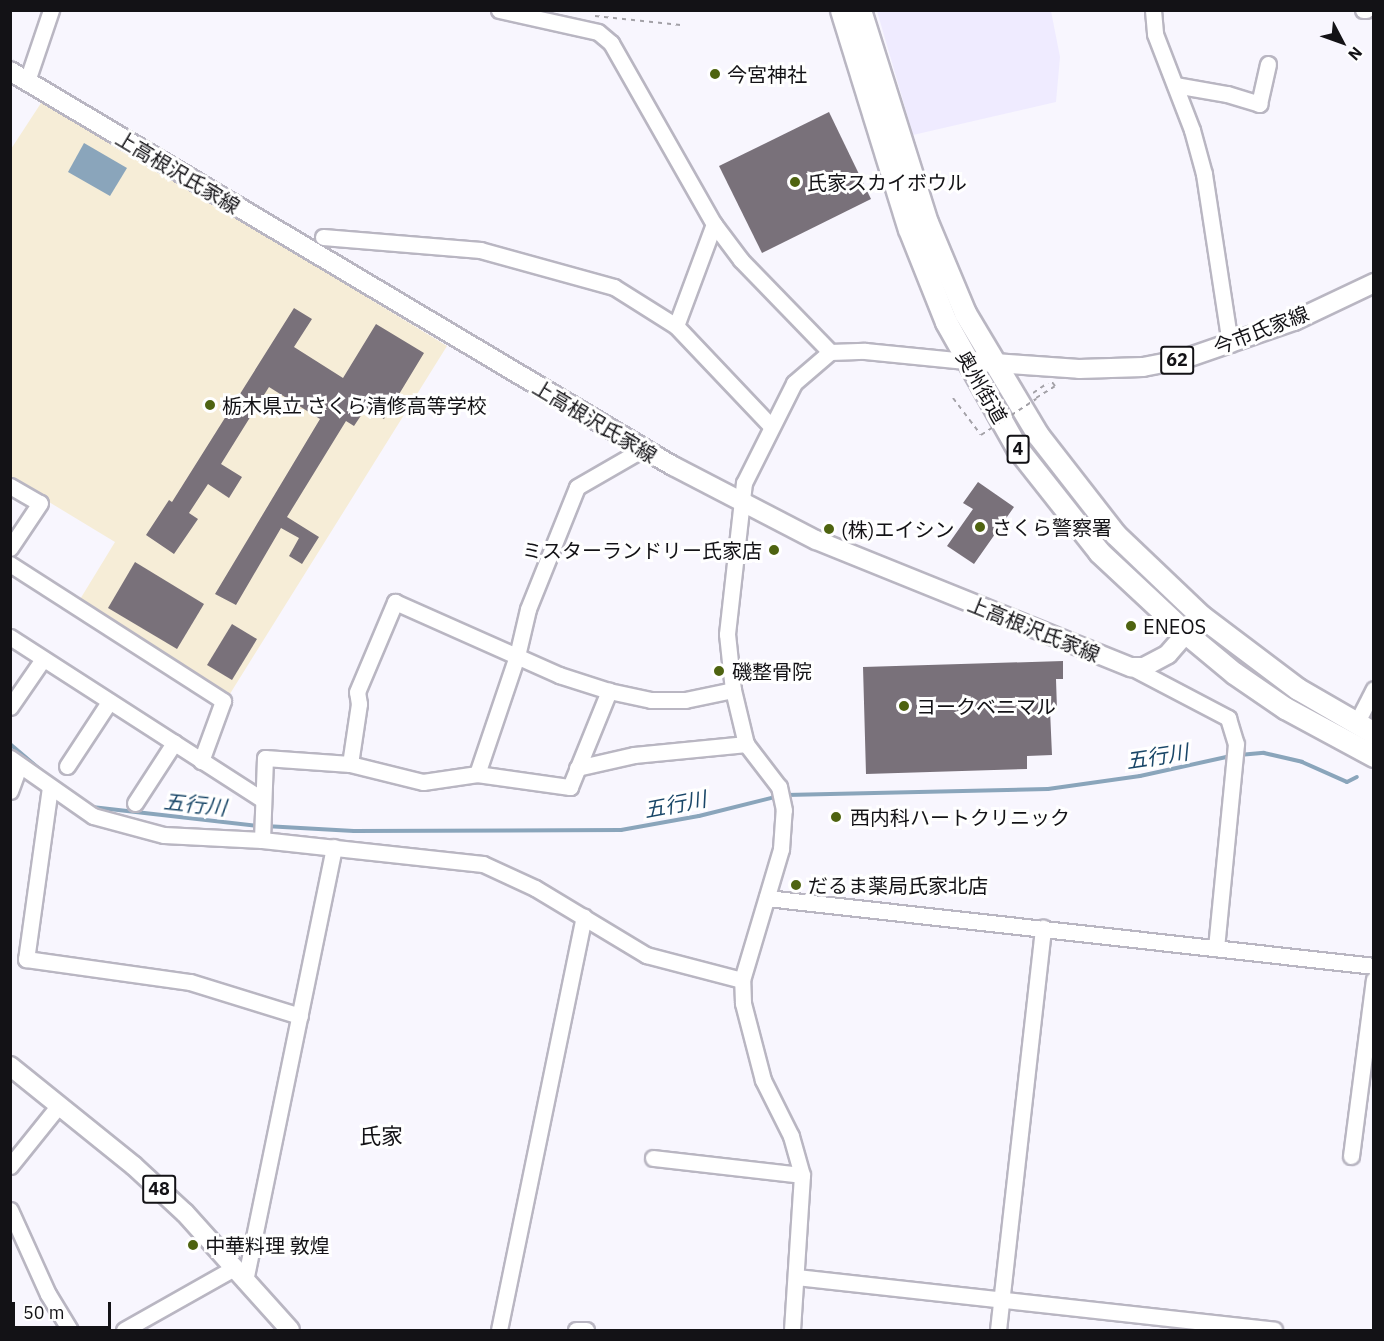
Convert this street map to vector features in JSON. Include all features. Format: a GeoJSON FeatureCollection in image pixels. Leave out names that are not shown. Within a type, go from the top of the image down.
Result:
{"type":"FeatureCollection","features":[{"type":"Feature","properties":{"kind":"highway","name":"奥州街道"},"geometry":{"type":"LineString","coordinates":[[841,10],[909,229],[946,322],[1017,448],[1054,500],[1099,552],[1187,634],[1234,673],[1285,708],[1374,756]]}},
{"type":"Feature","properties":{"kind":"highway","name":"奥州街道"},"geometry":{"type":"LineString","coordinates":[[860,10],[927,222],[965,313],[993,362],[1075,486],[1130,549],[1201,616],[1248,655],[1365,729]]}},
{"type":"Feature","properties":{"kind":"main road","name":"上高根沢氏家線"},"geometry":{"type":"LineString","coordinates":[[10,71],[644,449],[742,505],[914,581],[1131,667]]}},
{"type":"Feature","properties":{"kind":"main road","name":"今市氏家線"},"geometry":{"type":"LineString","coordinates":[[966,360],[1114,369],[1184,359],[1294,321],[1374,283]]}},
{"type":"Feature","properties":{"kind":"main road"},"geometry":{"type":"LineString","coordinates":[[1131,667],[1157,662],[1187,634],[1201,616]]}},
{"type":"Feature","properties":{"kind":"main road","name":"48"},"geometry":{"type":"LineString","coordinates":[[10,1066],[134,1166],[185,1213],[290,1330]]}},
{"type":"Feature","properties":{"kind":"street"},"geometry":{"type":"LineString","coordinates":[[27,81],[51,10]]}},
{"type":"Feature","properties":{"kind":"street"},"geometry":{"type":"LineString","coordinates":[[499,10],[598,32],[611,43],[714,224],[741,260],[830,352]]}},
{"type":"Feature","properties":{"kind":"street"},"geometry":{"type":"LineString","coordinates":[[546,19],[560,10]]}},
{"type":"Feature","properties":{"kind":"street"},"geometry":{"type":"LineString","coordinates":[[1153,10],[1155,34],[1175,85],[1204,174],[1230,345]]}},
{"type":"Feature","properties":{"kind":"street"},"geometry":{"type":"LineString","coordinates":[[1175,85],[1227,94],[1259,104],[1268,64]]}},
{"type":"Feature","properties":{"kind":"street"},"geometry":{"type":"LineString","coordinates":[[676,326],[714,224]]}},
{"type":"Feature","properties":{"kind":"street"},"geometry":{"type":"LineString","coordinates":[[323,237],[480,250],[614,287],[676,326],[770,425]]}},
{"type":"Feature","properties":{"kind":"street"},"geometry":{"type":"LineString","coordinates":[[792,1330],[802,1175],[800,1159],[763,1080],[749,1038],[742,980],[781,849],[784,810],[779,787],[746,744],[733,690],[727,634],[744,483],[770,425],[794,383],[830,352],[865,351],[966,360]]}},
{"type":"Feature","properties":{"kind":"street"},"geometry":{"type":"LineString","coordinates":[[477,774],[517,656],[528,609],[577,486],[644,449]]}},
{"type":"Feature","properties":{"kind":"street"},"geometry":{"type":"LineString","coordinates":[[10,486],[40,503],[10,548]]}},
{"type":"Feature","properties":{"kind":"street"},"geometry":{"type":"LineString","coordinates":[[10,564],[223,701],[201,761]]}},
{"type":"Feature","properties":{"kind":"street"},"geometry":{"type":"LineString","coordinates":[[350,764],[359,704],[357,692],[395,602],[517,656],[609,691],[662,700],[733,690]]}},
{"type":"Feature","properties":{"kind":"street"},"geometry":{"type":"LineString","coordinates":[[10,637],[263,800]]}},
{"type":"Feature","properties":{"kind":"street"},"geometry":{"type":"LineString","coordinates":[[10,708],[43,659]]}},
{"type":"Feature","properties":{"kind":"street"},"geometry":{"type":"LineString","coordinates":[[1131,667],[1228,718],[1236,744],[1216,948]]}},
{"type":"Feature","properties":{"kind":"street"},"geometry":{"type":"LineString","coordinates":[[1365,729],[1374,689]]}},
{"type":"Feature","properties":{"kind":"street"},"geometry":{"type":"LineString","coordinates":[[262,840],[265,758],[350,764],[423,782],[477,774],[570,787],[609,691]]}},
{"type":"Feature","properties":{"kind":"street"},"geometry":{"type":"LineString","coordinates":[[67,766],[109,702]]}},
{"type":"Feature","properties":{"kind":"street"},"geometry":{"type":"LineString","coordinates":[[135,802],[174,743]]}},
{"type":"Feature","properties":{"kind":"street"},"geometry":{"type":"LineString","coordinates":[[577,768],[634,755],[746,744]]}},
{"type":"Feature","properties":{"kind":"street"},"geometry":{"type":"LineString","coordinates":[[10,791],[15,762],[93,816],[164,835],[262,840],[483,864],[584,917],[646,955],[742,980]]}},
{"type":"Feature","properties":{"kind":"street"},"geometry":{"type":"LineString","coordinates":[[50,787],[26,958],[190,982],[300,1016]]}},
{"type":"Feature","properties":{"kind":"street"},"geometry":{"type":"LineString","coordinates":[[124,1330],[240,1274],[300,1016],[334,848]]}},
{"type":"Feature","properties":{"kind":"street"},"geometry":{"type":"LineString","coordinates":[[767,898],[1374,966]]}},
{"type":"Feature","properties":{"kind":"street"},"geometry":{"type":"LineString","coordinates":[[499,1330],[584,917]]}},
{"type":"Feature","properties":{"kind":"street"},"geometry":{"type":"LineString","coordinates":[[998,1330],[1043,928]]}},
{"type":"Feature","properties":{"kind":"street"},"geometry":{"type":"LineString","coordinates":[[1352,1156],[1374,979]]}},
{"type":"Feature","properties":{"kind":"street"},"geometry":{"type":"LineString","coordinates":[[10,1166],[59,1105]]}},
{"type":"Feature","properties":{"kind":"street"},"geometry":{"type":"LineString","coordinates":[[653,1158],[802,1175]]}},
{"type":"Feature","properties":{"kind":"street"},"geometry":{"type":"LineString","coordinates":[[10,1210],[48,1294],[70,1330]]}},
{"type":"Feature","properties":{"kind":"street"},"geometry":{"type":"LineString","coordinates":[[796,1277],[1274,1330]]}},
{"type":"Feature","properties":{"kind":"street"},"geometry":{"type":"LineString","coordinates":[[576,1330],[586,1330]]}},
{"type":"Feature","properties":{"kind":"path"},"geometry":{"type":"LineString","coordinates":[[590,15],[681,25]]}},
{"type":"Feature","properties":{"kind":"path"},"geometry":{"type":"LineString","coordinates":[[953,399],[981,435],[1055,386],[1052,381],[1033,393]]}},
{"type":"Feature","properties":{"kind":"shaded area"},"geometry":{"type":"Polygon","coordinates":[[[877,11],[1051,11],[1060,57],[1056,102],[913,135],[877,11]]]}},
{"type":"Feature","properties":{"kind":"shaded area","name":"栃木県立 さくら清修高等学校"},"geometry":{"type":"Polygon","coordinates":[[[43,100],[447,346],[228,697],[79,601],[115,542],[11,479],[11,149],[43,100]]]}},
{"type":"Feature","properties":{"kind":"water"},"geometry":{"type":"Polygon","coordinates":[[[84,143],[127,168],[110,196],[68,172],[84,143]]]}},
{"type":"Feature","properties":{"kind":"building","name":"氏家スカイボウル"},"geometry":{"type":"Polygon","coordinates":[[[829,112],[871,199],[762,253],[719,166],[829,112]]]}},
{"type":"Feature","properties":{"kind":"building"},"geometry":{"type":"Polygon","coordinates":[[[294,308],[312,319],[294,347],[343,378],[376,324],[424,353],[384,419],[366,408],[354,426],[346,421],[287,517],[319,537],[302,564],[289,556],[299,538],[281,528],[236,605],[215,594],[320,419],[269,387],[221,464],[242,477],[229,498],[208,484],[189,513],[198,519],[174,554],[146,535],[169,500],[172,502],[294,308]]]}},
{"type":"Feature","properties":{"kind":"building","name":"さくら警察署"},"geometry":{"type":"Polygon","coordinates":[[[978,482],[1014,507],[974,564],[947,546],[973,509],[963,503],[978,482]]]}},
{"type":"Feature","properties":{"kind":"building"},"geometry":{"type":"Polygon","coordinates":[[[135,562],[204,604],[177,649],[108,608],[135,562]]]}},
{"type":"Feature","properties":{"kind":"building"},"geometry":{"type":"Polygon","coordinates":[[[232,624],[257,639],[232,680],[207,665],[232,624]]]}},
{"type":"Feature","properties":{"kind":"building"},"geometry":{"type":"Polygon","coordinates":[[[1063,661],[1063,679],[1056,679],[1057,710],[1050,710],[1052,755],[1027,756],[1027,769],[866,774],[863,667],[1063,661]]]}},
{"type":"Feature","properties":{"kind":"waterway","name":"五行川"},"geometry":{"type":"LineString","coordinates":[[10,744],[43,772]]}},
{"type":"Feature","properties":{"kind":"waterway","name":"五行川"},"geometry":{"type":"LineString","coordinates":[[1239,755],[1264,753],[1302,762],[1347,782],[1357,777]]}},
{"type":"Feature","properties":{"kind":"waterway","name":"五行川"},"geometry":{"type":"LineString","coordinates":[[786,795],[1048,789],[1140,776],[1231,756]]}},
{"type":"Feature","properties":{"kind":"waterway","name":"五行川"},"geometry":{"type":"LineString","coordinates":[[265,826],[354,831],[621,830],[699,816],[779,796]]}},
{"type":"Feature","properties":{"kind":"waterway","name":"五行川"},"geometry":{"type":"LineString","coordinates":[[92,807],[258,826]]}},
{"type":"Feature","properties":{"kind":"place","name":"今宮神社"},"geometry":{"type":"Point","coordinates":[715,74]}},
{"type":"Feature","properties":{"kind":"place","name":"氏家スカイボウル"},"geometry":{"type":"Point","coordinates":[795,182]}},
{"type":"Feature","properties":{"kind":"place","name":"栃木県立 さくら清修高等学校"},"geometry":{"type":"Point","coordinates":[210,405]}},
{"type":"Feature","properties":{"kind":"place","name":"さくら警察署"},"geometry":{"type":"Point","coordinates":[980,527]}},
{"type":"Feature","properties":{"kind":"place","name":"(株)エイシン"},"geometry":{"type":"Point","coordinates":[829,529]}},
{"type":"Feature","properties":{"kind":"place","name":"ミスターランドリー氏家店"},"geometry":{"type":"Point","coordinates":[774,550]}},
{"type":"Feature","properties":{"kind":"place","name":"ENEOS"},"geometry":{"type":"Point","coordinates":[1131,626]}},
{"type":"Feature","properties":{"kind":"place","name":"磯整骨院"},"geometry":{"type":"Point","coordinates":[719,671]}},
{"type":"Feature","properties":{"kind":"place","name":"ヨークベニマル"},"geometry":{"type":"Point","coordinates":[904,706]}},
{"type":"Feature","properties":{"kind":"place","name":"西内科ハートクリニック"},"geometry":{"type":"Point","coordinates":[836,817]}},
{"type":"Feature","properties":{"kind":"place","name":"だるま薬局氏家北店"},"geometry":{"type":"Point","coordinates":[796,885]}},
{"type":"Feature","properties":{"kind":"place","name":"中華料理 敦煌"},"geometry":{"type":"Point","coordinates":[193,1245]}},
{"type":"Feature","properties":{"kind":"district","name":"氏家"},"geometry":{"type":"Point","coordinates":[381,1136]}}]}
